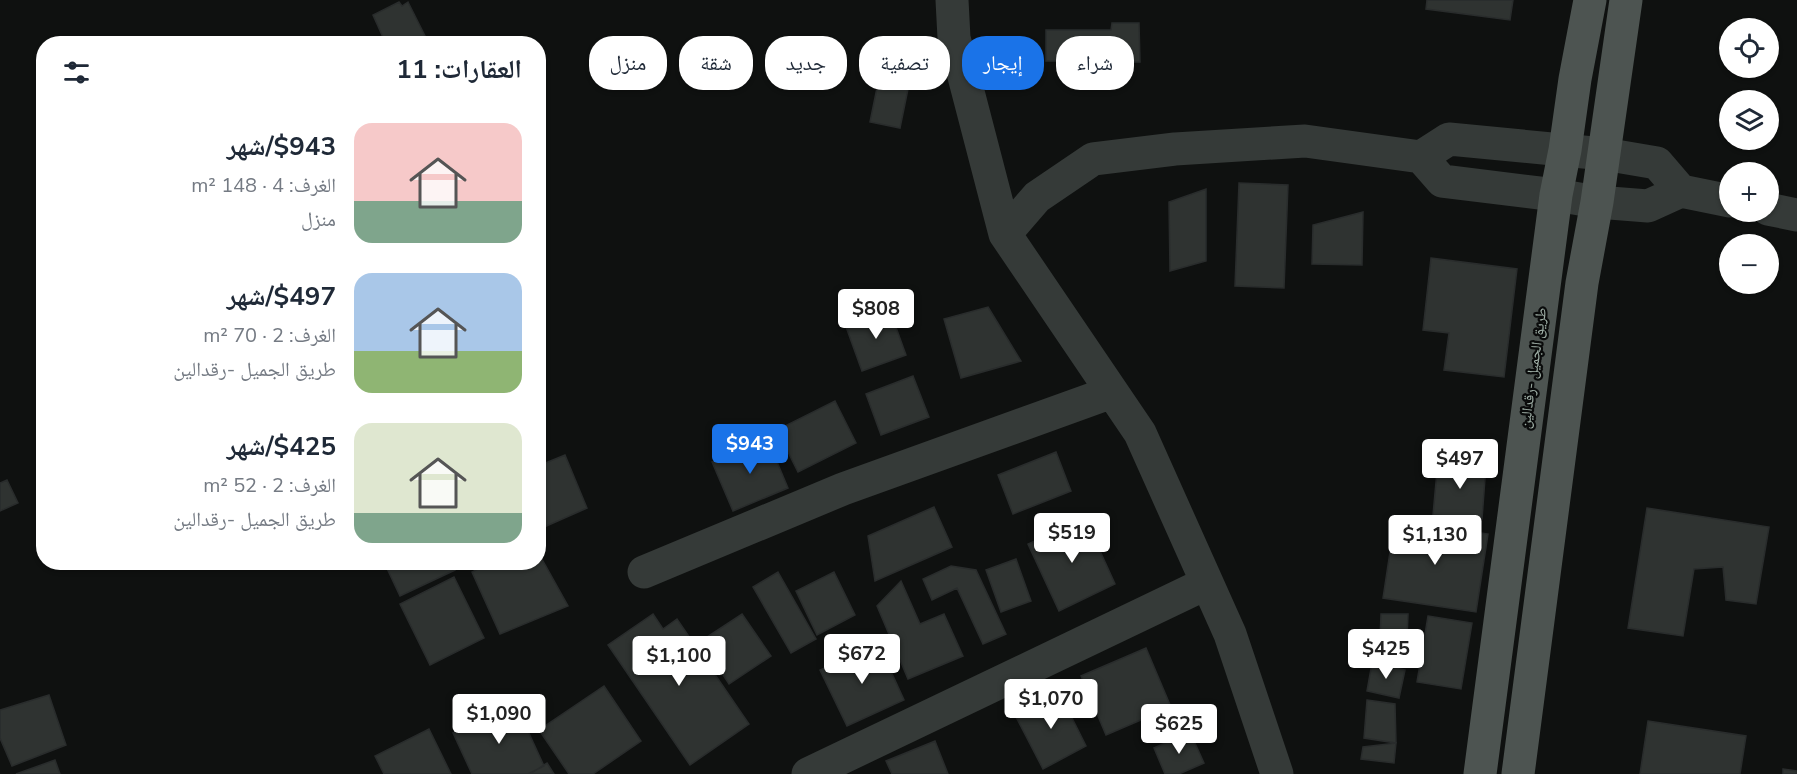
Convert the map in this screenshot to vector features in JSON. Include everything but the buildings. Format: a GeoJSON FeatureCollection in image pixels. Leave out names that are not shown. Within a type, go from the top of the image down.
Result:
{"type":"FeatureCollection","features":[{"type":"Feature","properties":{"kind":"main road","name":"طريق الجميل -رقدالين"},"geometry":{"type":"LineString","coordinates":[[1480,774],[1556,195],[1590,0]]}},
{"type":"Feature","properties":{"kind":"main road"},"geometry":{"type":"LineString","coordinates":[[1518,774],[1582,283],[1597,202],[1626,0]]}},
{"type":"Feature","properties":{"kind":"street"},"geometry":{"type":"LineString","coordinates":[[952,0],[954,38],[1005,234],[1140,434],[1230,634],[1277,774]]}},
{"type":"Feature","properties":{"kind":"street"},"geometry":{"type":"LineString","coordinates":[[1005,234],[1037,197],[1094,159],[1175,149],[1305,141],[1421,157],[1449,139],[1604,154],[1657,163],[1681,191]]}},
{"type":"Feature","properties":{"kind":"street"},"geometry":{"type":"LineString","coordinates":[[1421,157],[1442,181],[1597,202],[1648,206],[1681,191],[1719,199]]}},
{"type":"Feature","properties":{"kind":"street"},"geometry":{"type":"LineString","coordinates":[[1779,211],[1797,215]]}},
{"type":"Feature","properties":{"kind":"street"},"geometry":{"type":"LineString","coordinates":[[644,572],[843,489],[1112,392]]}},
{"type":"Feature","properties":{"kind":"street"},"geometry":{"type":"LineString","coordinates":[[808,774],[1207,583]]}}]}
